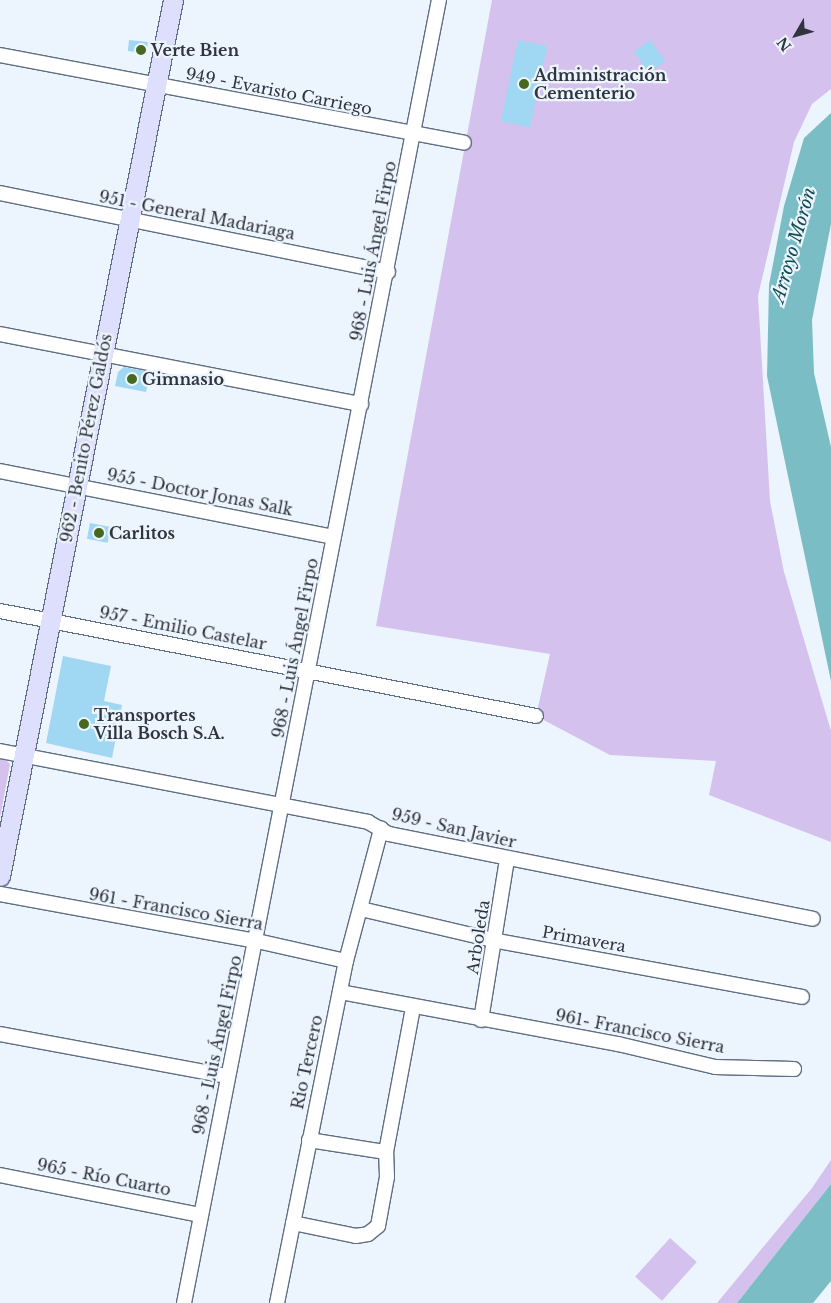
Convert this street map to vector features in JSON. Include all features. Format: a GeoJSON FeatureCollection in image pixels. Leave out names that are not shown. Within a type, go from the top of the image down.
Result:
{"type":"FeatureCollection","features":[{"type":"Feature","properties":{"kind":"main road","name":"962 - Benito Pérez Galdós"},"geometry":{"type":"LineString","coordinates":[[0,876],[26,755],[77,485],[173,0]]}},
{"type":"Feature","properties":{"kind":"street","name":"968 - Luis Ángel Firpo"},"geometry":{"type":"LineString","coordinates":[[184,1303],[227,1076],[284,804],[308,670],[388,272],[439,0]]}},
{"type":"Feature","properties":{"kind":"street","name":"949 - Evaristo Carriego"},"geometry":{"type":"LineString","coordinates":[[0,55],[464,143]]}},
{"type":"Feature","properties":{"kind":"street","name":"951 - General Madariaga"},"geometry":{"type":"LineString","coordinates":[[0,193],[388,272]]}},
{"type":"Feature","properties":{"kind":"street"},"geometry":{"type":"LineString","coordinates":[[0,334],[361,404]]}},
{"type":"Feature","properties":{"kind":"street","name":"955 - Doctor Jonas Salk"},"geometry":{"type":"LineString","coordinates":[[0,471],[334,537]]}},
{"type":"Feature","properties":{"kind":"street","name":"957 - Emilio Castelar"},"geometry":{"type":"LineString","coordinates":[[0,611],[536,716]]}},
{"type":"Feature","properties":{"kind":"street","name":"959 - San Javier"},"geometry":{"type":"LineString","coordinates":[[0,751],[284,804],[368,822],[381,829],[507,860],[813,919]]}},
{"type":"Feature","properties":{"kind":"street","name":"Rio Tercero"},"geometry":{"type":"LineString","coordinates":[[277,1303],[346,961],[381,829]]}},
{"type":"Feature","properties":{"kind":"street","name":"Arboleda"},"geometry":{"type":"LineString","coordinates":[[481,1020],[497,941],[507,860]]}},
{"type":"Feature","properties":{"kind":"street","name":"961 - Francisco Sierra"},"geometry":{"type":"LineString","coordinates":[[0,894],[257,940],[346,961]]}},
{"type":"Feature","properties":{"kind":"street","name":"Primavera"},"geometry":{"type":"LineString","coordinates":[[361,909],[497,941],[802,997]]}},
{"type":"Feature","properties":{"kind":"street","name":"961- Francisco Sierra"},"geometry":{"type":"LineString","coordinates":[[340,992],[414,1008],[618,1044],[715,1067],[794,1069]]}},
{"type":"Feature","properties":{"kind":"street"},"geometry":{"type":"LineString","coordinates":[[292,1223],[356,1236],[368,1234],[378,1226],[386,1177],[386,1152],[414,1008]]}},
{"type":"Feature","properties":{"kind":"street"},"geometry":{"type":"LineString","coordinates":[[0,1034],[227,1076]]}},
{"type":"Feature","properties":{"kind":"street"},"geometry":{"type":"LineString","coordinates":[[310,1140],[386,1152]]}},
{"type":"Feature","properties":{"kind":"street","name":"965 - Río Cuarto"},"geometry":{"type":"LineString","coordinates":[[0,1175],[200,1214]]}},
{"type":"Feature","properties":{"kind":"shaded area"},"geometry":{"type":"Polygon","coordinates":[[[492,0],[831,0],[831,89],[812,104],[794,142],[758,296],[770,501],[784,572],[831,731],[831,842],[709,795],[716,761],[610,755],[536,716],[550,654],[376,626],[492,0]]]}},
{"type":"Feature","properties":{"kind":"shaded area"},"geometry":{"type":"Polygon","coordinates":[[[0,755],[10,764],[0,818],[0,755]]]}},
{"type":"Feature","properties":{"kind":"shaded area"},"geometry":{"type":"Polygon","coordinates":[[[831,1160],[831,1184],[737,1303],[717,1303],[812,1188],[831,1160]]]}},
{"type":"Feature","properties":{"kind":"shaded area"},"geometry":{"type":"Polygon","coordinates":[[[670,1238],[697,1262],[662,1301],[635,1277],[670,1238]]]}},
{"type":"Feature","properties":{"kind":"water","name":"Arroyo Morón"},"geometry":{"type":"Polygon","coordinates":[[[831,113],[831,224],[812,320],[814,373],[831,447],[831,681],[767,376],[769,285],[784,206],[804,138],[831,113]]]}},
{"type":"Feature","properties":{"kind":"water"},"geometry":{"type":"Polygon","coordinates":[[[831,1184],[831,1281],[813,1303],[737,1303],[831,1184]]]}},
{"type":"Feature","properties":{"kind":"building"},"geometry":{"type":"Polygon","coordinates":[[[129,40],[148,42],[147,53],[128,51],[129,40]]]}},
{"type":"Feature","properties":{"kind":"building","name":"Administración Cementerio"},"geometry":{"type":"Polygon","coordinates":[[[518,40],[547,46],[530,127],[501,121],[518,40]]]}},
{"type":"Feature","properties":{"kind":"building"},"geometry":{"type":"Polygon","coordinates":[[[650,40],[665,61],[649,73],[634,52],[650,40]]]}},
{"type":"Feature","properties":{"kind":"building","name":"Gimnasio"},"geometry":{"type":"Polygon","coordinates":[[[124,367],[150,372],[146,392],[115,386],[118,372],[124,367]]]}},
{"type":"Feature","properties":{"kind":"building","name":"Carlitos"},"geometry":{"type":"Polygon","coordinates":[[[90,523],[111,527],[108,543],[87,539],[90,523]]]}},
{"type":"Feature","properties":{"kind":"building","name":"Transportes Villa Bosch S.A."},"geometry":{"type":"Polygon","coordinates":[[[63,656],[111,666],[104,701],[122,705],[112,758],[46,743],[63,656]]]}},
{"type":"Feature","properties":{"kind":"place","name":"Verte Bien"},"geometry":{"type":"Point","coordinates":[141,50]}},
{"type":"Feature","properties":{"kind":"place","name":"Administración Cementerio"},"geometry":{"type":"Point","coordinates":[524,84]}},
{"type":"Feature","properties":{"kind":"place","name":"Gimnasio"},"geometry":{"type":"Point","coordinates":[132,379]}},
{"type":"Feature","properties":{"kind":"place","name":"Carlitos"},"geometry":{"type":"Point","coordinates":[99,533]}},
{"type":"Feature","properties":{"kind":"place","name":"Transportes Villa Bosch S.A."},"geometry":{"type":"Point","coordinates":[84,724]}}]}
